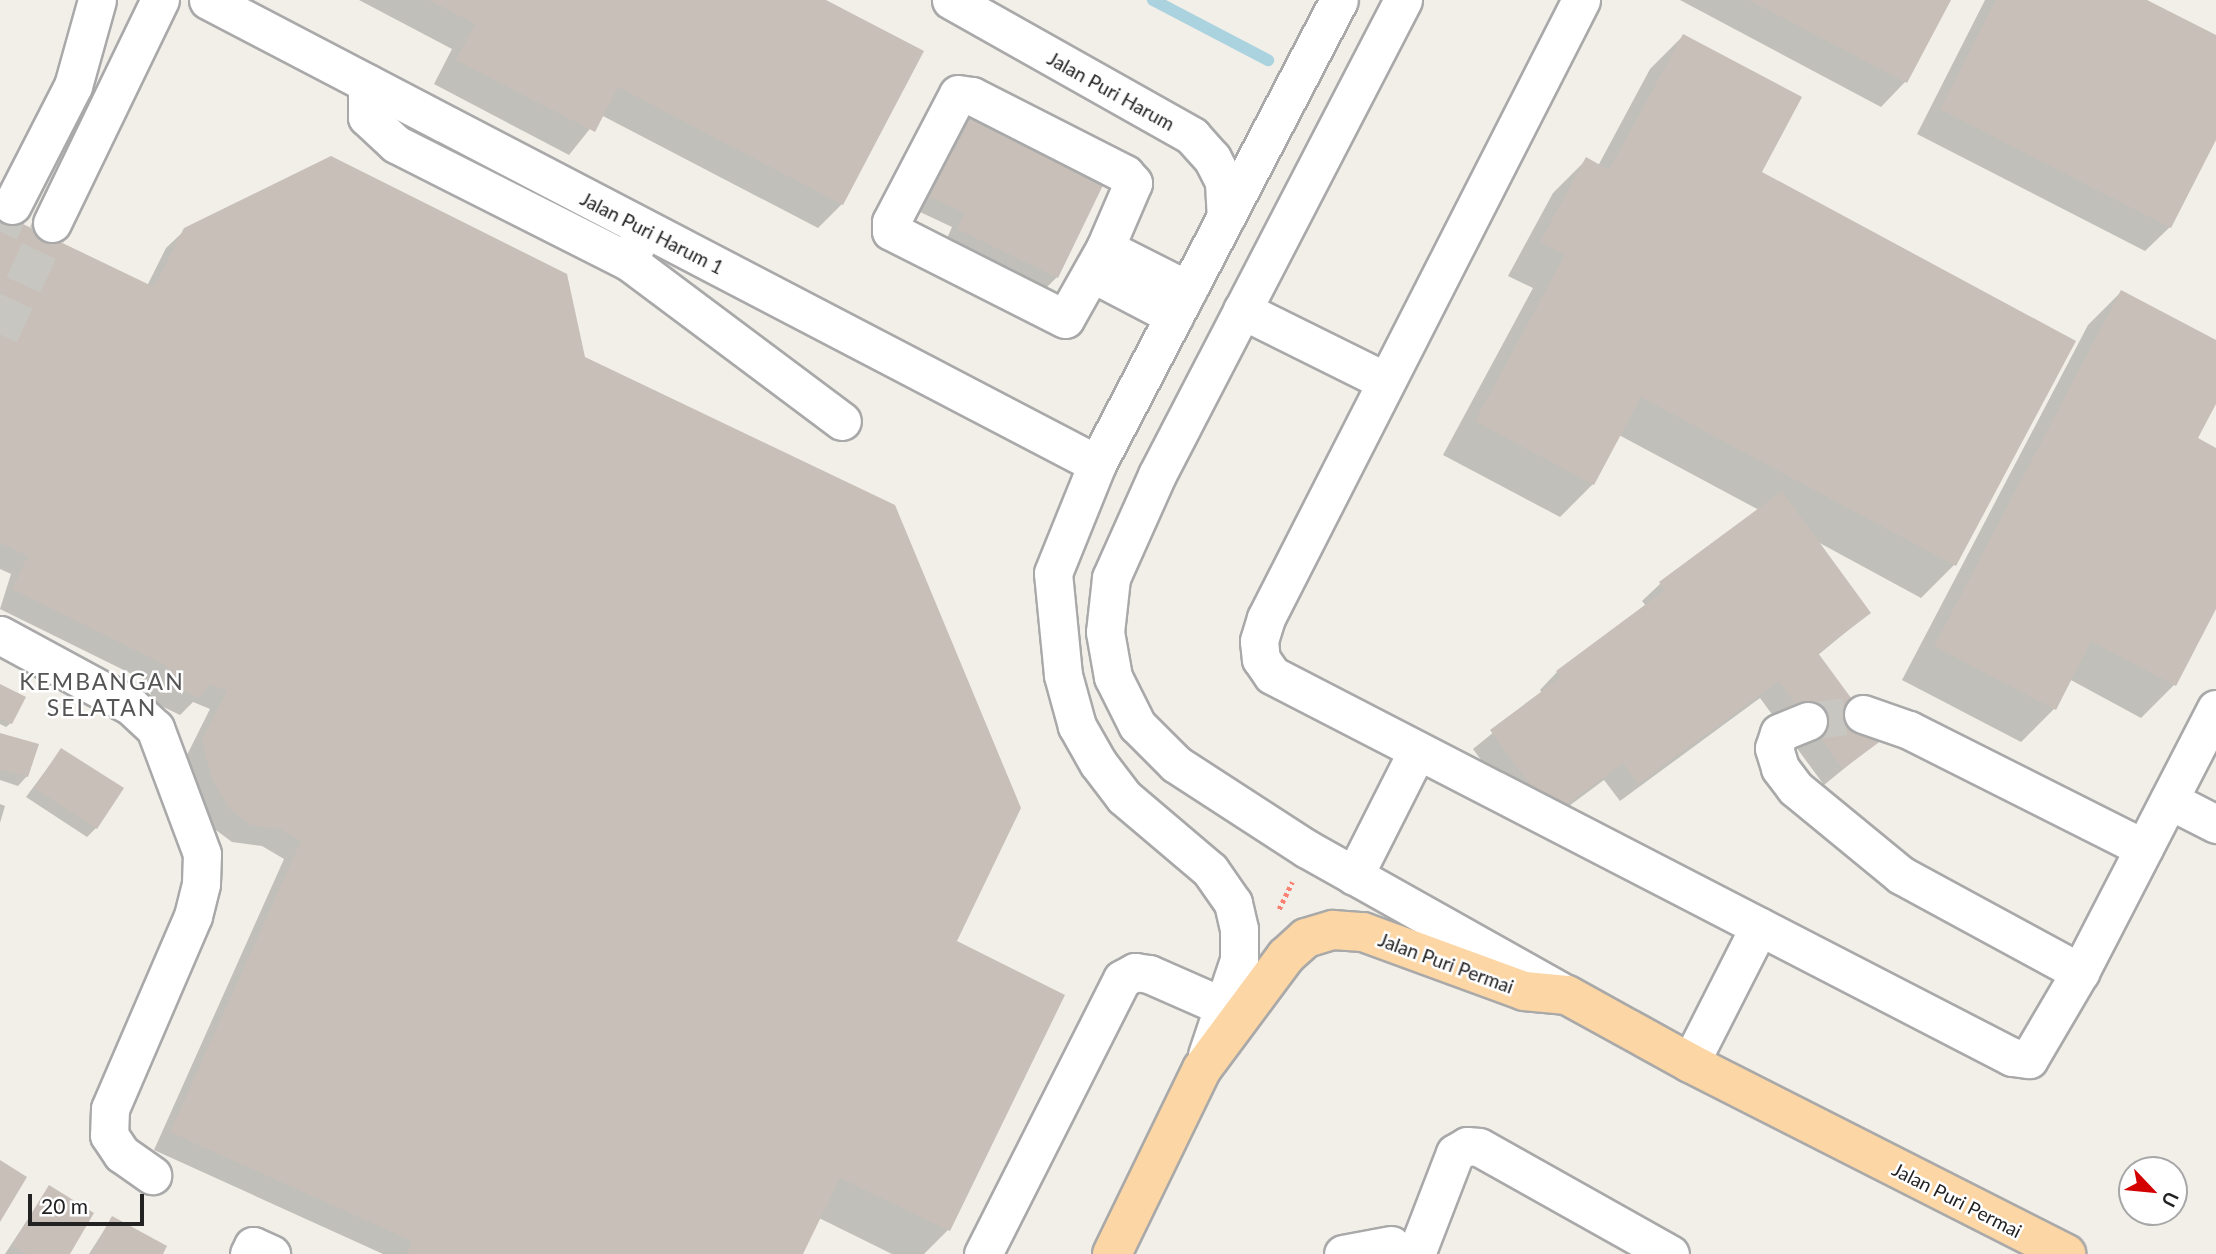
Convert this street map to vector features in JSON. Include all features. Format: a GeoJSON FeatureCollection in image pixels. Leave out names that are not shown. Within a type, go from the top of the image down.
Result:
{"type":"FeatureCollection","features":[{"type":"Feature","properties":{"kind":"main road","name":"Jalan Puri Permai"},"geometry":{"type":"LineString","coordinates":[[1112,1254],[1202,1069],[1286,956],[1306,939],[1333,930],[1363,932],[1524,991],[1567,995],[1690,1063],[2066,1254]]}},
{"type":"Feature","properties":{"kind":"main road"},"geometry":{"type":"LineString","coordinates":[[1984,1214],[2020,1254]]}},
{"type":"Feature","properties":{"kind":"street"},"geometry":{"type":"LineString","coordinates":[[12,205],[73,86],[97,0]]}},
{"type":"Feature","properties":{"kind":"street"},"geometry":{"type":"LineString","coordinates":[[52,223],[160,0]]}},
{"type":"Feature","properties":{"kind":"street","name":"Jalan Puri Harum 1"},"geometry":{"type":"LineString","coordinates":[[208,0],[367,83],[636,245],[1097,464]]}},
{"type":"Feature","properties":{"kind":"street","name":"Jalan Puri Harum"},"geometry":{"type":"LineString","coordinates":[[951,0],[1192,136],[1212,158],[1224,182],[1226,217]]}},
{"type":"Feature","properties":{"kind":"street"},"geometry":{"type":"LineString","coordinates":[[1202,1069],[1239,960],[1239,929],[1233,903],[1210,870],[1125,797],[1098,763],[1077,726],[1063,675],[1053,573],[1097,464],[1339,0]]}},
{"type":"Feature","properties":{"kind":"street"},"geometry":{"type":"LineString","coordinates":[[1404,0],[1250,314],[1111,578],[1105,632],[1113,677],[1137,725],[1176,764],[1354,876],[1567,995]]}},
{"type":"Feature","properties":{"kind":"street"},"geometry":{"type":"LineString","coordinates":[[1581,0],[1266,618],[1259,641],[1261,659],[1272,675],[1416,753],[2012,1057],[2029,1059],[2041,1045],[2216,709]]}},
{"type":"Feature","properties":{"kind":"street"},"geometry":{"type":"LineString","coordinates":[[73,86],[110,105]]}},
{"type":"Feature","properties":{"kind":"street"},"geometry":{"type":"LineString","coordinates":[[958,94],[972,96],[1125,174],[1133,183],[1131,197],[1099,261],[1065,320],[891,231],[891,222],[958,94]]}},
{"type":"Feature","properties":{"kind":"street"},"geometry":{"type":"LineString","coordinates":[[636,245],[842,421]]}},
{"type":"Feature","properties":{"kind":"street"},"geometry":{"type":"LineString","coordinates":[[1099,261],[1181,303]]}},
{"type":"Feature","properties":{"kind":"street"},"geometry":{"type":"LineString","coordinates":[[1250,314],[1385,381]]}},
{"type":"Feature","properties":{"kind":"street"},"geometry":{"type":"LineString","coordinates":[[0,635],[131,706],[155,728],[202,854],[201,884],[193,916],[110,1110],[109,1135],[122,1154],[152,1175]]}},
{"type":"Feature","properties":{"kind":"street"},"geometry":{"type":"LineString","coordinates":[[1863,714],[1909,730],[2144,848]]}},
{"type":"Feature","properties":{"kind":"street"},"geometry":{"type":"LineString","coordinates":[[1808,721],[1779,733],[1774,748],[1780,768],[1795,788],[1901,875],[2080,972]]}},
{"type":"Feature","properties":{"kind":"street"},"geometry":{"type":"LineString","coordinates":[[1354,876],[1416,753]]}},
{"type":"Feature","properties":{"kind":"street"},"geometry":{"type":"LineString","coordinates":[[2169,800],[2216,824]]}},
{"type":"Feature","properties":{"kind":"street"},"geometry":{"type":"LineString","coordinates":[[1690,1063],[1759,927]]}},
{"type":"Feature","properties":{"kind":"street"},"geometry":{"type":"LineString","coordinates":[[983,1254],[1122,979],[1135,972],[1149,974],[1224,1007]]}},
{"type":"Feature","properties":{"kind":"street"},"geometry":{"type":"LineString","coordinates":[[1343,1254],[1415,1250],[1455,1153],[1466,1146],[1479,1147],[1670,1254]]}},
{"type":"Feature","properties":{"kind":"street"},"geometry":{"type":"LineString","coordinates":[[249,1254],[253,1246],[271,1254]]}},
{"type":"Feature","properties":{"kind":"building"},"geometry":{"type":"Polygon","coordinates":[[[429,0],[826,0],[924,51],[843,205],[618,87],[595,132],[456,60],[475,24],[429,0]]]}},
{"type":"Feature","properties":{"kind":"building"},"geometry":{"type":"Polygon","coordinates":[[[1749,0],[1951,0],[1907,83],[1749,0]]]}},
{"type":"Feature","properties":{"kind":"building"},"geometry":{"type":"Polygon","coordinates":[[[1996,0],[2147,0],[2216,35],[2216,140],[2171,228],[1940,109],[1996,0]]]}},
{"type":"Feature","properties":{"kind":"building"},"geometry":{"type":"Polygon","coordinates":[[[1683,34],[1802,97],[1762,172],[2076,341],[1956,566],[1641,397],[1594,485],[1475,421],[1565,255],[1540,242],[1586,157],[1609,170],[1683,34]]]}},
{"type":"Feature","properties":{"kind":"building"},"geometry":{"type":"Polygon","coordinates":[[[973,112],[1107,177],[1058,278],[957,229],[965,213],[930,197],[942,172],[928,166],[940,140],[956,148],[973,112]]]}},
{"type":"Feature","properties":{"kind":"building"},"geometry":{"type":"Polygon","coordinates":[[[331,156],[567,274],[585,357],[895,505],[1021,808],[957,941],[1065,995],[950,1231],[840,1178],[803,1254],[407,1254],[412,1241],[170,1132],[301,841],[280,829],[251,825],[230,809],[212,779],[202,740],[227,691],[209,684],[199,698],[168,683],[167,666],[12,589],[28,556],[0,543],[0,213],[154,287],[184,228],[331,156]]]}},
{"type":"Feature","properties":{"kind":"building"},"geometry":{"type":"Polygon","coordinates":[[[2121,290],[2216,340],[2216,404],[2198,438],[2216,448],[2216,609],[2176,686],[2091,641],[2056,710],[1934,646],[2121,290]]]}},
{"type":"Feature","properties":{"kind":"building"},"geometry":{"type":"Polygon","coordinates":[[[1782,491],[1871,613],[1818,653],[1882,740],[1843,769],[1779,681],[1638,784],[1623,763],[1552,815],[1490,730],[1561,677],[1556,671],[1665,590],[1659,582],[1782,491]]]}},
{"type":"Feature","properties":{"kind":"building"},"geometry":{"type":"Polygon","coordinates":[[[0,684],[26,697],[12,724],[0,718],[0,684]]]}},
{"type":"Feature","properties":{"kind":"building"},"geometry":{"type":"Polygon","coordinates":[[[0,733],[39,744],[28,777],[0,769],[0,733]]]}},
{"type":"Feature","properties":{"kind":"building"},"geometry":{"type":"Polygon","coordinates":[[[61,748],[124,788],[97,829],[34,788],[61,748]]]}},
{"type":"Feature","properties":{"kind":"building"},"geometry":{"type":"Polygon","coordinates":[[[0,1160],[27,1177],[0,1222],[0,1160]]]}},
{"type":"Feature","properties":{"kind":"building"},"geometry":{"type":"Polygon","coordinates":[[[49,1185],[94,1213],[70,1254],[26,1254],[12,1245],[49,1185]]]}},
{"type":"Feature","properties":{"kind":"building"},"geometry":{"type":"Polygon","coordinates":[[[112,1216],[167,1246],[163,1254],[91,1254],[112,1216]]]}},
{"type":"Feature","properties":{"kind":"waterway"},"geometry":{"type":"LineString","coordinates":[[1153,0],[1268,60]]}},
{"type":"Feature","properties":{"kind":"tunnel"},"geometry":{"type":"LineString","coordinates":[[0,231],[12,205]]}},
{"type":"Feature","properties":{"kind":"tunnel"},"geometry":{"type":"LineString","coordinates":[[0,334],[52,223]]}},
{"type":"Feature","properties":{"kind":"tunnel"},"geometry":{"type":"LineString","coordinates":[[1808,721],[1863,714]]}},
{"type":"Feature","properties":{"kind":"district","name":"KEMBANGAN SELATAN"},"geometry":{"type":"Point","coordinates":[102,694]}}]}
